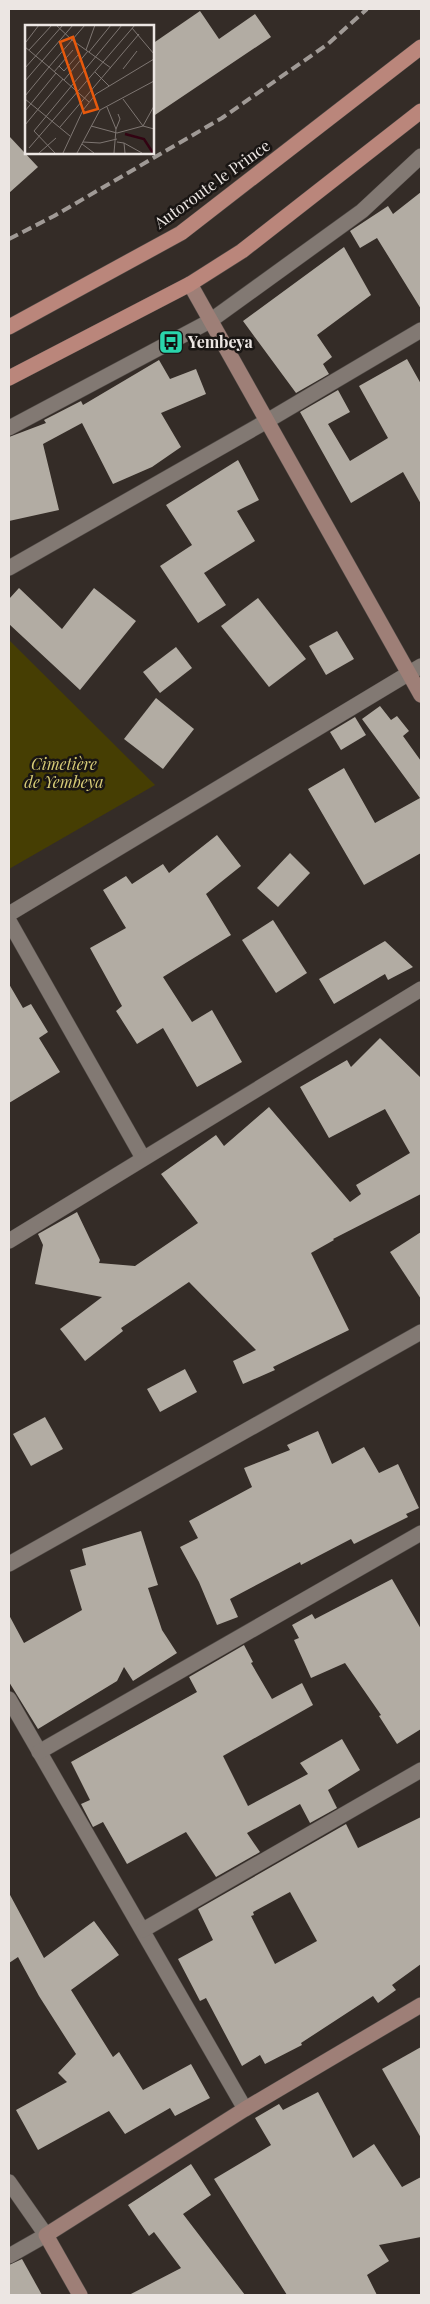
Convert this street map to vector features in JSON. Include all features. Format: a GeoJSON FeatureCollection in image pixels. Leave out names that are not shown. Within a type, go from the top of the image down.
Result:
{"type":"FeatureCollection","features":[{"type":"Feature","properties":{"kind":"main road","name":"Autoroute le Prince"},"geometry":{"type":"LineString","coordinates":[[9,327],[181,233],[421,47]]}},
{"type":"Feature","properties":{"kind":"main road"},"geometry":{"type":"LineString","coordinates":[[9,378],[190,284],[242,251],[421,111]]}},
{"type":"Feature","properties":{"kind":"street"},"geometry":{"type":"LineString","coordinates":[[9,428],[210,321],[362,211],[421,156]]}},
{"type":"Feature","properties":{"kind":"street"},"geometry":{"type":"LineString","coordinates":[[190,284],[421,695]]}},
{"type":"Feature","properties":{"kind":"street"},"geometry":{"type":"LineString","coordinates":[[9,568],[267,421],[421,330]]}},
{"type":"Feature","properties":{"kind":"street"},"geometry":{"type":"LineString","coordinates":[[9,914],[421,666]]}},
{"type":"Feature","properties":{"kind":"street"},"geometry":{"type":"LineString","coordinates":[[9,921],[143,1158]]}},
{"type":"Feature","properties":{"kind":"street"},"geometry":{"type":"LineString","coordinates":[[9,1240],[421,989]]}},
{"type":"Feature","properties":{"kind":"street"},"geometry":{"type":"LineString","coordinates":[[9,1564],[421,1332]]}},
{"type":"Feature","properties":{"kind":"street"},"geometry":{"type":"LineString","coordinates":[[39,1752],[421,1533]]}},
{"type":"Feature","properties":{"kind":"street"},"geometry":{"type":"LineString","coordinates":[[9,1699],[245,2108]]}},
{"type":"Feature","properties":{"kind":"street"},"geometry":{"type":"LineString","coordinates":[[143,1930],[421,1770]]}},
{"type":"Feature","properties":{"kind":"street"},"geometry":{"type":"LineString","coordinates":[[9,2256],[46,2235],[245,2108],[421,2005]]}},
{"type":"Feature","properties":{"kind":"street"},"geometry":{"type":"LineString","coordinates":[[9,2182],[46,2235],[80,2295]]}},
{"type":"Feature","properties":{"kind":"green space","name":"Cimetière de Yembeya"},"geometry":{"type":"Polygon","coordinates":[[[9,640],[155,785],[9,869],[9,640]]]}},
{"type":"Feature","properties":{"kind":"building"},"geometry":{"type":"Polygon","coordinates":[[[200,11],[219,39],[255,14],[271,37],[154,116],[154,43],[200,11]]]}},
{"type":"Feature","properties":{"kind":"building"},"geometry":{"type":"Polygon","coordinates":[[[9,136],[38,167],[9,193],[9,136]]]}},
{"type":"Feature","properties":{"kind":"building"},"geometry":{"type":"Polygon","coordinates":[[[421,192],[421,309],[377,238],[360,248],[350,231],[388,206],[393,214],[421,192]]]}},
{"type":"Feature","properties":{"kind":"building"},"geometry":{"type":"Polygon","coordinates":[[[344,247],[371,295],[317,335],[332,357],[323,364],[329,374],[296,393],[243,321],[344,247]]]}},
{"type":"Feature","properties":{"kind":"building"},"geometry":{"type":"Polygon","coordinates":[[[407,359],[421,384],[421,504],[403,472],[351,503],[300,412],[338,390],[350,412],[328,424],[350,461],[388,438],[359,386],[407,359]]]}},
{"type":"Feature","properties":{"kind":"building"},"geometry":{"type":"Polygon","coordinates":[[[159,360],[170,379],[196,369],[206,394],[161,413],[181,447],[152,467],[113,484],[82,423],[43,444],[59,510],[9,521],[9,437],[46,423],[44,420],[81,401],[83,405],[159,360]]]}},
{"type":"Feature","properties":{"kind":"building"},"geometry":{"type":"Polygon","coordinates":[[[238,460],[259,500],[237,511],[255,541],[204,573],[226,605],[198,623],[160,566],[192,545],[166,505],[238,460]]]}},
{"type":"Feature","properties":{"kind":"building"},"geometry":{"type":"Polygon","coordinates":[[[19,588],[62,629],[94,588],[136,621],[80,690],[9,624],[9,599],[19,588]]]}},
{"type":"Feature","properties":{"kind":"building"},"geometry":{"type":"Polygon","coordinates":[[[258,598],[306,659],[269,687],[221,626],[258,598]]]}},
{"type":"Feature","properties":{"kind":"building"},"geometry":{"type":"Polygon","coordinates":[[[337,631],[354,659],[326,675],[309,646],[337,631]]]}},
{"type":"Feature","properties":{"kind":"building"},"geometry":{"type":"Polygon","coordinates":[[[176,647],[192,668],[160,693],[143,672],[176,647]]]}},
{"type":"Feature","properties":{"kind":"building"},"geometry":{"type":"Polygon","coordinates":[[[156,698],[194,729],[163,769],[124,739],[156,698]]]}},
{"type":"Feature","properties":{"kind":"building"},"geometry":{"type":"Polygon","coordinates":[[[380,706],[391,720],[397,716],[409,731],[403,736],[421,761],[421,853],[364,885],[308,789],[344,768],[375,823],[420,798],[362,719],[380,706]]]}},
{"type":"Feature","properties":{"kind":"building"},"geometry":{"type":"Polygon","coordinates":[[[355,717],[366,735],[341,750],[330,732],[355,717]]]}},
{"type":"Feature","properties":{"kind":"building"},"geometry":{"type":"Polygon","coordinates":[[[217,835],[241,866],[206,894],[231,935],[163,977],[192,1022],[212,1010],[242,1062],[197,1087],[163,1028],[137,1044],[116,1011],[122,1006],[90,948],[126,928],[103,890],[126,876],[132,884],[163,864],[169,873],[217,835]]]}},
{"type":"Feature","properties":{"kind":"building"},"geometry":{"type":"Polygon","coordinates":[[[290,853],[310,873],[278,907],[257,888],[290,853]]]}},
{"type":"Feature","properties":{"kind":"building"},"geometry":{"type":"Polygon","coordinates":[[[273,920],[307,973],[276,993],[242,940],[273,920]]]}},
{"type":"Feature","properties":{"kind":"building"},"geometry":{"type":"Polygon","coordinates":[[[385,941],[413,967],[388,980],[385,974],[334,1004],[319,979],[385,941]]]}},
{"type":"Feature","properties":{"kind":"building"},"geometry":{"type":"Polygon","coordinates":[[[9,984],[23,1008],[31,1004],[48,1032],[39,1038],[60,1072],[9,1103],[9,984]]]}},
{"type":"Feature","properties":{"kind":"building"},"geometry":{"type":"Polygon","coordinates":[[[380,1038],[421,1078],[421,1194],[333,1239],[311,1253],[349,1330],[273,1367],[275,1370],[243,1384],[233,1361],[256,1350],[189,1282],[121,1328],[123,1331],[85,1361],[60,1329],[102,1297],[35,1284],[43,1245],[38,1234],[77,1212],[100,1260],[99,1263],[135,1266],[198,1223],[161,1174],[216,1135],[224,1146],[269,1107],[350,1202],[361,1194],[356,1185],[410,1153],[385,1109],[329,1138],[300,1087],[347,1060],[351,1067],[380,1038]]]}},
{"type":"Feature","properties":{"kind":"building"},"geometry":{"type":"Polygon","coordinates":[[[421,1232],[421,1299],[390,1252],[421,1232]]]}},
{"type":"Feature","properties":{"kind":"building"},"geometry":{"type":"Polygon","coordinates":[[[185,1369],[197,1392],[160,1412],[147,1389],[185,1369]]]}},
{"type":"Feature","properties":{"kind":"building"},"geometry":{"type":"Polygon","coordinates":[[[45,1417],[63,1449],[31,1466],[13,1434],[45,1417]]]}},
{"type":"Feature","properties":{"kind":"building"},"geometry":{"type":"Polygon","coordinates":[[[318,1431],[332,1464],[364,1447],[379,1473],[398,1464],[419,1508],[406,1514],[408,1517],[354,1544],[351,1539],[301,1565],[300,1562],[230,1599],[238,1617],[217,1625],[199,1582],[180,1547],[198,1538],[189,1521],[252,1487],[244,1468],[290,1450],[287,1445],[318,1431]]]}},
{"type":"Feature","properties":{"kind":"building"},"geometry":{"type":"Polygon","coordinates":[[[141,1531],[158,1585],[148,1588],[162,1630],[177,1653],[133,1681],[124,1667],[117,1681],[38,1729],[9,1682],[9,1615],[24,1643],[82,1610],[70,1570],[86,1565],[82,1549],[141,1531]]]}},
{"type":"Feature","properties":{"kind":"building"},"geometry":{"type":"Polygon","coordinates":[[[392,1579],[421,1629],[421,1729],[397,1744],[379,1716],[381,1715],[345,1663],[311,1678],[294,1640],[299,1638],[292,1625],[312,1614],[315,1619],[392,1579]]]}},
{"type":"Feature","properties":{"kind":"building"},"geometry":{"type":"Polygon","coordinates":[[[244,1645],[253,1662],[251,1663],[272,1699],[302,1683],[313,1705],[223,1756],[248,1806],[308,1774],[300,1763],[342,1739],[360,1770],[328,1790],[337,1808],[310,1823],[300,1804],[247,1833],[260,1852],[216,1877],[186,1832],[127,1864],[103,1822],[93,1827],[81,1804],[90,1800],[71,1762],[197,1692],[189,1677],[244,1645]]]}},
{"type":"Feature","properties":{"kind":"building"},"geometry":{"type":"Polygon","coordinates":[[[421,1817],[421,1964],[392,1985],[396,1990],[378,2003],[373,1996],[301,2043],[302,2045],[265,2064],[260,2055],[242,2066],[206,1998],[200,2001],[178,1959],[213,1940],[198,1909],[346,1824],[358,1848],[421,1817]],[[290,1892],[253,1912],[254,1915],[251,1916],[275,1964],[317,1941],[290,1892]]]}},
{"type":"Feature","properties":{"kind":"building"},"geometry":{"type":"Polygon","coordinates":[[[9,1893],[44,1958],[94,1921],[119,1955],[71,1990],[113,2057],[119,2052],[143,2090],[191,2064],[210,2098],[175,2116],[170,2108],[125,2134],[109,2111],[38,2150],[16,2110],[67,2082],[58,2073],[76,2054],[39,1996],[18,1957],[9,1963],[9,1893]]]}},
{"type":"Feature","properties":{"kind":"building"},"geometry":{"type":"Polygon","coordinates":[[[421,2047],[421,2138],[382,2069],[421,2047]]]}},
{"type":"Feature","properties":{"kind":"building"},"geometry":{"type":"Polygon","coordinates":[[[318,2092],[353,2158],[374,2144],[402,2187],[421,2177],[421,2237],[379,2245],[389,2261],[367,2275],[377,2295],[287,2295],[214,2179],[271,2145],[255,2118],[279,2104],[283,2110],[318,2092]]]}},
{"type":"Feature","properties":{"kind":"building"},"geometry":{"type":"Polygon","coordinates":[[[191,2164],[211,2195],[183,2214],[245,2295],[129,2295],[181,2268],[154,2232],[149,2236],[128,2205],[191,2164]]]}},
{"type":"Feature","properties":{"kind":"building"},"geometry":{"type":"Polygon","coordinates":[[[22,2259],[42,2295],[9,2295],[9,2265],[22,2259]]]}},
{"type":"Feature","properties":{"kind":"railway"},"geometry":{"type":"LineString","coordinates":[[9,239],[54,216],[222,118],[328,44],[367,9]]}},
{"type":"Feature","properties":{"kind":"place","name":"Yembeya"},"geometry":{"type":"Point","coordinates":[171,342]}}]}
